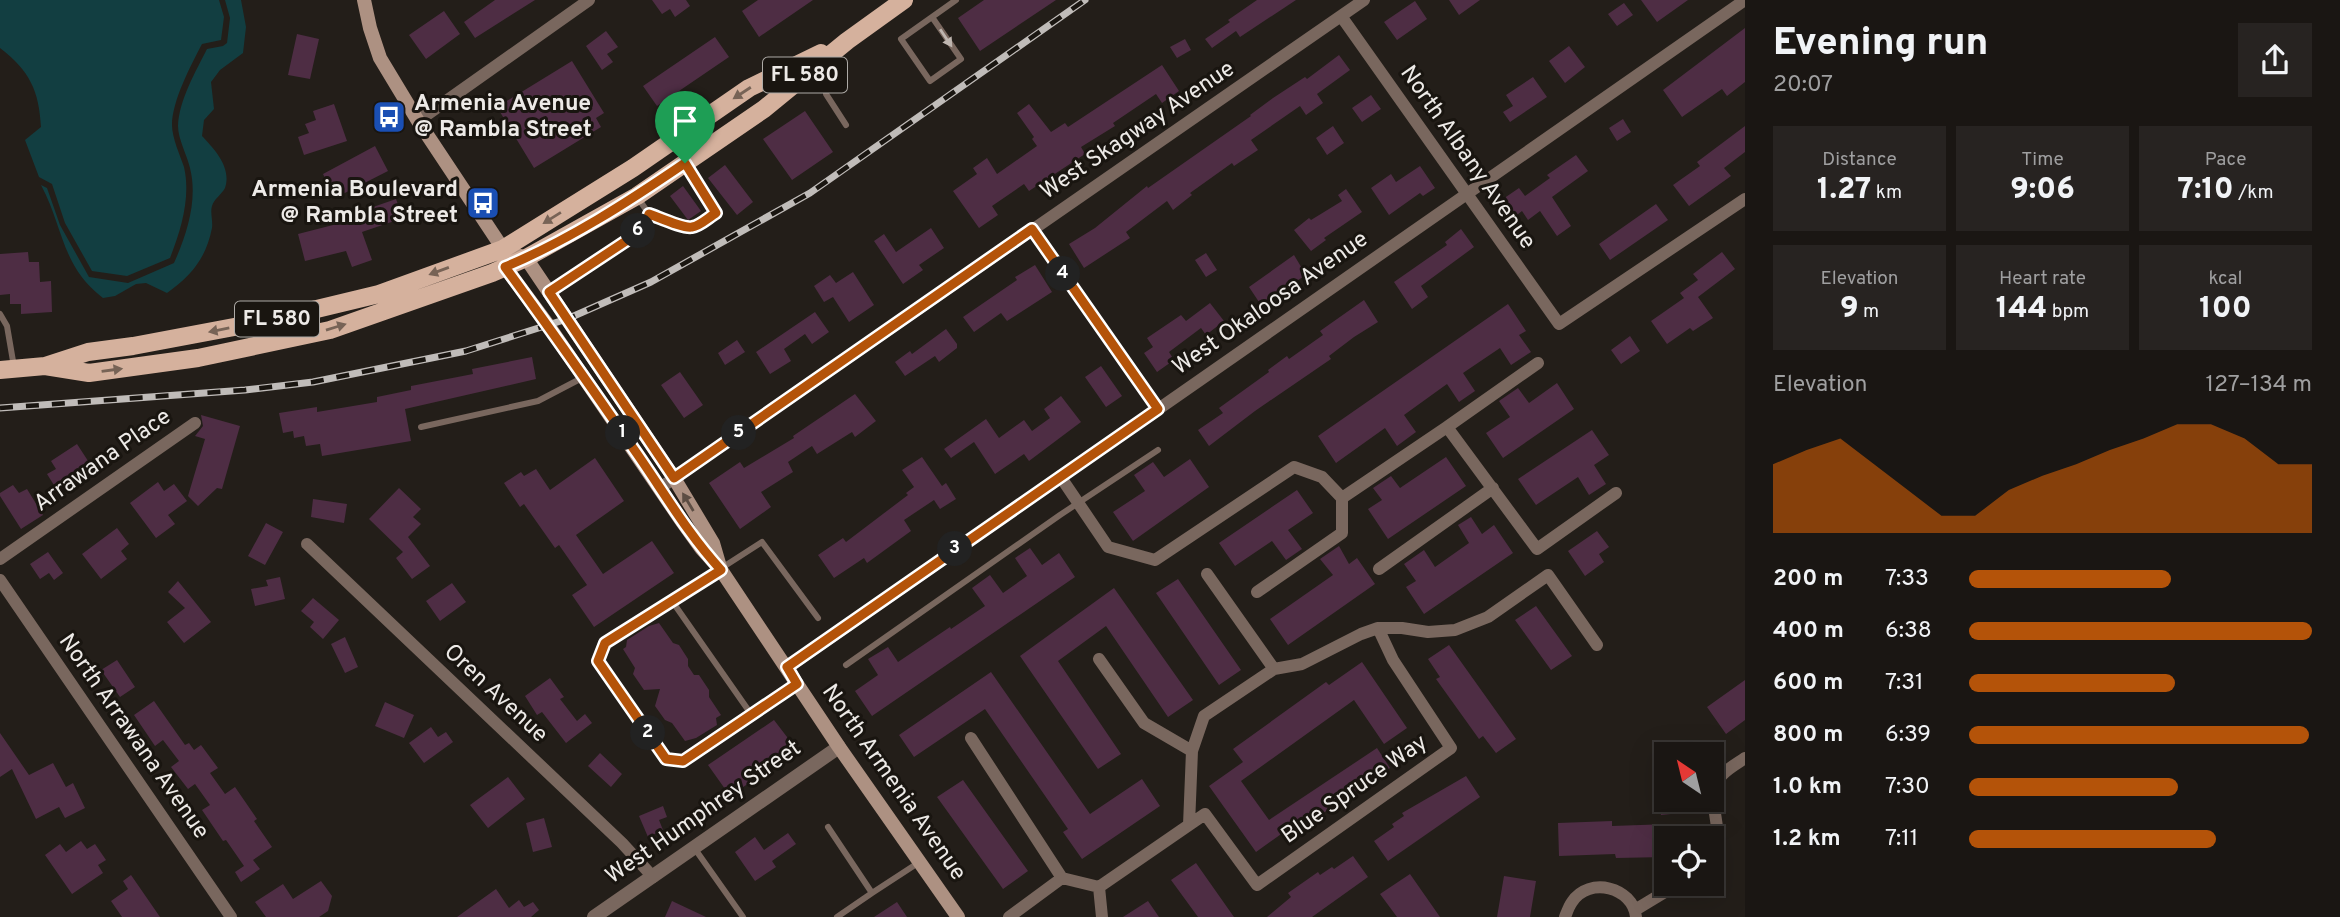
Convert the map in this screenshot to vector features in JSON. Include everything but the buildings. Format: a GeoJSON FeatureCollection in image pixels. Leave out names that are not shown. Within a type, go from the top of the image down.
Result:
{"type":"FeatureCollection","features":[{"type":"Feature","properties":{"kind":"main road","name":"North Armenia Avenue"},"geometry":{"type":"LineString","coordinates":[[364,0],[380,58],[418,121],[503,249],[505,267],[701,548],[721,570],[839,747],[958,917]]}},
{"type":"Feature","properties":{"kind":"main road","name":"FL 580"},"geometry":{"type":"LineString","coordinates":[[526,258],[637,196],[764,109],[847,41],[904,0]]}},
{"type":"Feature","properties":{"kind":"main road","name":"FL 580"},"geometry":{"type":"LineString","coordinates":[[7,369],[45,366],[88,352],[271,320],[379,294],[503,249],[633,168],[749,88],[847,41]]}},
{"type":"Feature","properties":{"kind":"main road"},"geometry":{"type":"LineString","coordinates":[[503,249],[526,258]]}},
{"type":"Feature","properties":{"kind":"main road","name":"North Armenia Avenue"},"geometry":{"type":"LineString","coordinates":[[526,258],[674,478],[713,543],[721,570]]}},
{"type":"Feature","properties":{"kind":"main road"},"geometry":{"type":"LineString","coordinates":[[45,366],[89,373],[198,358],[330,330],[526,258]]}},
{"type":"Feature","properties":{"kind":"street"},"geometry":{"type":"LineString","coordinates":[[418,121],[589,0]]}},
{"type":"Feature","properties":{"kind":"street","name":"West Skagway Avenue"},"geometry":{"type":"LineString","coordinates":[[660,488],[1364,0]]}},
{"type":"Feature","properties":{"kind":"street","name":"West Okaloosa Avenue"},"geometry":{"type":"LineString","coordinates":[[787,667],[1745,0]]}},
{"type":"Feature","properties":{"kind":"street","name":"North Albany Avenue"},"geometry":{"type":"LineString","coordinates":[[1341,16],[1559,324],[1745,199]]}},
{"type":"Feature","properties":{"kind":"street"},"geometry":{"type":"LineString","coordinates":[[1032,229],[1158,409]]}},
{"type":"Feature","properties":{"kind":"street"},"geometry":{"type":"LineString","coordinates":[[1342,498],[1538,363]]}},
{"type":"Feature","properties":{"kind":"street","name":"Arrawana Place"},"geometry":{"type":"LineString","coordinates":[[0,559],[195,422]]}},
{"type":"Feature","properties":{"kind":"street"},"geometry":{"type":"LineString","coordinates":[[1447,427],[1537,548],[1616,494]]}},
{"type":"Feature","properties":{"kind":"street"},"geometry":{"type":"LineString","coordinates":[[1060,476],[1108,547],[1155,560],[1294,467],[1322,477],[1342,498],[1342,533],[1257,592]]}},
{"type":"Feature","properties":{"kind":"street"},"geometry":{"type":"LineString","coordinates":[[1379,569],[1493,488]]}},
{"type":"Feature","properties":{"kind":"street","name":"Oren Avenue"},"geometry":{"type":"LineString","coordinates":[[307,544],[622,843],[653,877]]}},
{"type":"Feature","properties":{"kind":"street"},"geometry":{"type":"LineString","coordinates":[[1207,575],[1274,669]]}},
{"type":"Feature","properties":{"kind":"street"},"geometry":{"type":"LineString","coordinates":[[971,738],[1062,878],[1099,887],[1189,825],[1192,751],[1204,716],[1274,669],[1302,664],[1378,628],[1429,632],[1455,629],[1488,617],[1548,575],[1597,645]]}},
{"type":"Feature","properties":{"kind":"street","name":"North Arrawana Avenue"},"geometry":{"type":"LineString","coordinates":[[0,580],[231,917]]}},
{"type":"Feature","properties":{"kind":"street","name":"Blue Spruce Way"},"geometry":{"type":"LineString","coordinates":[[1189,825],[1205,814],[1257,885],[1451,747],[1393,660],[1378,628]]}},
{"type":"Feature","properties":{"kind":"street"},"geometry":{"type":"LineString","coordinates":[[1099,659],[1144,723],[1192,751]]}},
{"type":"Feature","properties":{"kind":"street","name":"West Humphrey Street"},"geometry":{"type":"LineString","coordinates":[[594,917],[839,747]]}},
{"type":"Feature","properties":{"kind":"street"},"geometry":{"type":"LineString","coordinates":[[1718,826],[1715,785],[1725,771],[1745,758]]}},
{"type":"Feature","properties":{"kind":"street"},"geometry":{"type":"LineString","coordinates":[[1009,917],[1062,878]]}},
{"type":"Feature","properties":{"kind":"street"},"geometry":{"type":"LineString","coordinates":[[1099,887],[1102,917]]}},
{"type":"Feature","properties":{"kind":"street"},"geometry":{"type":"LineString","coordinates":[[1565,917],[1573,900],[1588,889],[1607,887],[1624,894],[1636,913],[1661,896]]}},
{"type":"Feature","properties":{"kind":"lane"},"geometry":{"type":"LineString","coordinates":[[938,0],[944,8]]}},
{"type":"Feature","properties":{"kind":"lane"},"geometry":{"type":"LineString","coordinates":[[932,17],[961,59],[930,82],[901,39],[944,8],[956,0]]}},
{"type":"Feature","properties":{"kind":"lane"},"geometry":{"type":"LineString","coordinates":[[819,64],[827,78],[826,94],[846,125]]}},
{"type":"Feature","properties":{"kind":"lane"},"geometry":{"type":"LineString","coordinates":[[637,196],[649,214],[683,227],[694,228],[716,213],[685,163]]}},
{"type":"Feature","properties":{"kind":"lane"},"geometry":{"type":"LineString","coordinates":[[549,292],[632,237],[645,225],[649,214]]}},
{"type":"Feature","properties":{"kind":"lane"},"geometry":{"type":"LineString","coordinates":[[0,314],[7,326],[7,369]]}},
{"type":"Feature","properties":{"kind":"lane"},"geometry":{"type":"LineString","coordinates":[[421,427],[538,401],[584,377]]}},
{"type":"Feature","properties":{"kind":"lane"},"geometry":{"type":"LineString","coordinates":[[846,665],[1158,450]]}},
{"type":"Feature","properties":{"kind":"lane"},"geometry":{"type":"LineString","coordinates":[[797,684],[683,761],[666,759],[598,661],[605,643],[762,542],[818,618]]}},
{"type":"Feature","properties":{"kind":"lane"},"geometry":{"type":"LineString","coordinates":[[672,601],[751,714]]}},
{"type":"Feature","properties":{"kind":"lane"},"geometry":{"type":"LineString","coordinates":[[828,827],[872,893]]}},
{"type":"Feature","properties":{"kind":"lane"},"geometry":{"type":"LineString","coordinates":[[695,849],[743,917]]}},
{"type":"Feature","properties":{"kind":"lane"},"geometry":{"type":"LineString","coordinates":[[838,917],[920,862]]}},
{"type":"Feature","properties":{"kind":"water"},"geometry":{"type":"Polygon","coordinates":[[[0,0],[219,0],[224,17],[221,40],[202,44],[183,83],[173,115],[173,135],[186,178],[186,202],[170,258],[127,276],[92,271],[65,223],[52,184],[39,177],[25,140],[41,127],[38,103],[26,74],[0,48],[0,0]]]}},
{"type":"Feature","properties":{"kind":"water"},"geometry":{"type":"Polygon","coordinates":[[[225,0],[241,0],[246,27],[243,53],[220,70],[211,82],[214,109],[204,120],[202,136],[221,159],[227,180],[225,188],[212,206],[212,228],[206,248],[191,272],[167,293],[146,283],[136,284],[115,296],[103,298],[89,286],[71,260],[41,185],[47,188],[60,225],[89,277],[128,283],[174,263],[187,229],[193,192],[190,168],[178,131],[179,116],[189,86],[207,49],[227,43],[230,18],[225,0]]]}},
{"type":"Feature","properties":{"kind":"railway"},"geometry":{"type":"LineString","coordinates":[[0,408],[245,390],[313,382],[466,351],[567,319],[651,282],[810,193],[1085,0]]}},
{"type":"Feature","properties":{"kind":"place","name":"Armenia Avenue @ Rambla Street"},"geometry":{"type":"Point","coordinates":[389,117]}},
{"type":"Feature","properties":{"kind":"place","name":"Armenia Boulevard @ Rambla Street"},"geometry":{"type":"Point","coordinates":[483,203]}},
{"type":"Feature","properties":{"kind":"route"},"geometry":{"type":"LineString","coordinates":[[685,163],[716,213],[694,228],[683,227],[649,214],[645,225],[632,237],[549,292],[674,478],[1032,229],[1158,409],[787,667],[797,684],[683,761],[666,759],[598,661],[605,643],[721,570],[681,520],[635,450],[505,267],[587,225],[637,196],[685,163]]}}]}
